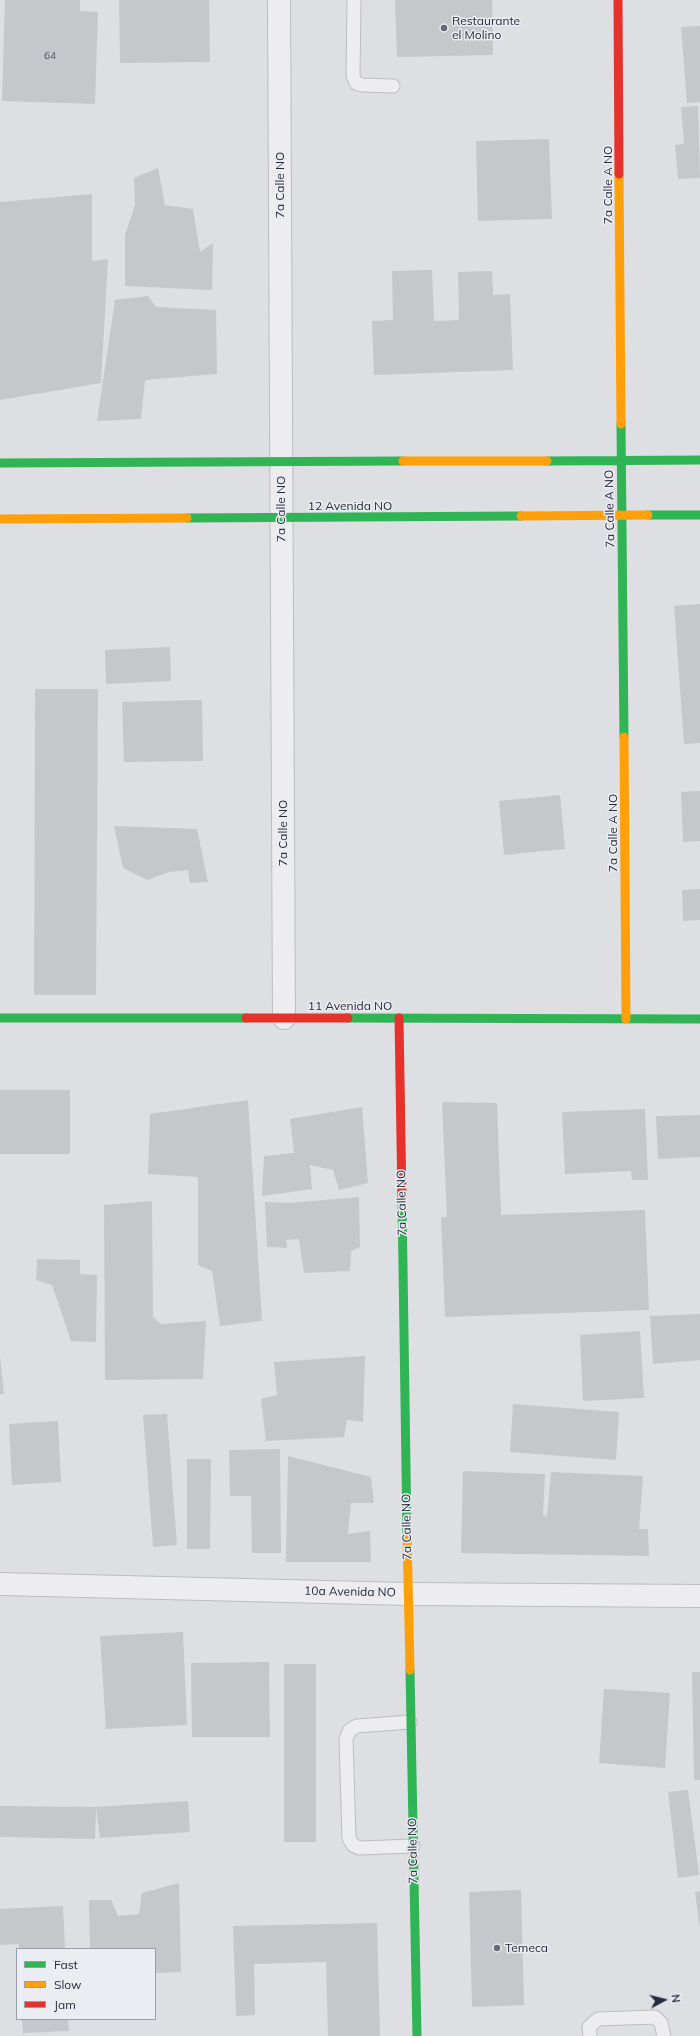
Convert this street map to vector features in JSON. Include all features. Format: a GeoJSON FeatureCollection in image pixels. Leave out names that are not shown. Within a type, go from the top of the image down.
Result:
{"type":"FeatureCollection","features":[{"type":"Feature","properties":{"kind":"street","name":"7a Calle NO"},"geometry":{"type":"LineString","coordinates":[[279,0],[284,1018]]}},
{"type":"Feature","properties":{"kind":"street","name":"7a Calle A NO"},"geometry":{"type":"LineString","coordinates":[[618,0],[626,1019]]}},
{"type":"Feature","properties":{"kind":"street"},"geometry":{"type":"LineString","coordinates":[[0,463],[700,460]]}},
{"type":"Feature","properties":{"kind":"street","name":"12 Avenida NO"},"geometry":{"type":"LineString","coordinates":[[0,519],[700,515]]}},
{"type":"Feature","properties":{"kind":"street","name":"11 Avenida NO"},"geometry":{"type":"LineString","coordinates":[[0,1018],[700,1019]]}},
{"type":"Feature","properties":{"kind":"street","name":"7a Calle NO"},"geometry":{"type":"LineString","coordinates":[[399,1018],[410,1722],[417,2036]]}},
{"type":"Feature","properties":{"kind":"street","name":"10a Avenida NO"},"geometry":{"type":"LineString","coordinates":[[0,1584],[408,1594],[700,1596]]}},
{"type":"Feature","properties":{"kind":"lane"},"geometry":{"type":"LineString","coordinates":[[354,0],[353,76],[356,83],[362,85],[393,86]]}},
{"type":"Feature","properties":{"kind":"lane"},"geometry":{"type":"LineString","coordinates":[[410,1722],[357,1726],[350,1730],[346,1739],[349,1838],[353,1845],[359,1848],[413,1846]]}},
{"type":"Feature","properties":{"kind":"lane"},"geometry":{"type":"LineString","coordinates":[[590,2036],[589,2027],[598,2018],[655,2017],[661,2023],[664,2036]]}},
{"type":"Feature","properties":{"kind":"building"},"geometry":{"type":"Polygon","coordinates":[[[5,0],[80,0],[80,11],[98,12],[95,104],[2,101],[5,0]]]}},
{"type":"Feature","properties":{"kind":"building"},"geometry":{"type":"Polygon","coordinates":[[[119,0],[209,0],[210,62],[120,63],[119,0]]]}},
{"type":"Feature","properties":{"kind":"building","name":"Restaurante el Molino"},"geometry":{"type":"Polygon","coordinates":[[[395,0],[492,0],[493,55],[397,57],[395,0]]]}},
{"type":"Feature","properties":{"kind":"building"},"geometry":{"type":"Polygon","coordinates":[[[700,26],[700,102],[687,103],[681,27],[700,26]]]}},
{"type":"Feature","properties":{"kind":"building"},"geometry":{"type":"Polygon","coordinates":[[[698,106],[700,178],[678,179],[675,145],[684,144],[681,107],[698,106]]]}},
{"type":"Feature","properties":{"kind":"building"},"geometry":{"type":"Polygon","coordinates":[[[549,139],[552,219],[478,221],[476,141],[549,139]]]}},
{"type":"Feature","properties":{"kind":"building"},"geometry":{"type":"Polygon","coordinates":[[[158,168],[165,205],[193,209],[200,252],[213,243],[212,290],[125,286],[125,235],[135,205],[134,178],[158,168]]]}},
{"type":"Feature","properties":{"kind":"building"},"geometry":{"type":"Polygon","coordinates":[[[92,194],[92,261],[108,259],[101,383],[0,400],[0,202],[92,194]]]}},
{"type":"Feature","properties":{"kind":"building"},"geometry":{"type":"Polygon","coordinates":[[[432,270],[434,321],[459,320],[458,272],[492,271],[493,295],[510,294],[513,370],[374,375],[372,321],[393,320],[392,271],[432,270]]]}},
{"type":"Feature","properties":{"kind":"building"},"geometry":{"type":"Polygon","coordinates":[[[148,296],[156,307],[216,310],[217,374],[145,380],[141,419],[97,421],[115,300],[148,296]]]}},
{"type":"Feature","properties":{"kind":"building"},"geometry":{"type":"Polygon","coordinates":[[[700,604],[700,743],[684,744],[674,606],[700,604]]]}},
{"type":"Feature","properties":{"kind":"building"},"geometry":{"type":"Polygon","coordinates":[[[170,647],[171,681],[106,684],[105,650],[170,647]]]}},
{"type":"Feature","properties":{"kind":"building"},"geometry":{"type":"Polygon","coordinates":[[[35,689],[98,689],[96,995],[34,995],[35,689]]]}},
{"type":"Feature","properties":{"kind":"building"},"geometry":{"type":"Polygon","coordinates":[[[202,700],[203,761],[124,762],[122,702],[202,700]]]}},
{"type":"Feature","properties":{"kind":"building"},"geometry":{"type":"Polygon","coordinates":[[[700,791],[700,841],[683,842],[681,792],[700,791]]]}},
{"type":"Feature","properties":{"kind":"building"},"geometry":{"type":"Polygon","coordinates":[[[560,795],[565,849],[504,855],[499,801],[560,795]]]}},
{"type":"Feature","properties":{"kind":"building"},"geometry":{"type":"Polygon","coordinates":[[[114,826],[197,829],[208,882],[190,883],[188,870],[169,872],[147,880],[123,868],[114,826]]]}},
{"type":"Feature","properties":{"kind":"building"},"geometry":{"type":"Polygon","coordinates":[[[700,889],[700,920],[683,921],[682,890],[700,889]]]}},
{"type":"Feature","properties":{"kind":"building"},"geometry":{"type":"Polygon","coordinates":[[[0,1090],[70,1090],[70,1154],[0,1154],[0,1090]]]}},
{"type":"Feature","properties":{"kind":"building"},"geometry":{"type":"Polygon","coordinates":[[[248,1100],[262,1321],[220,1326],[212,1271],[198,1265],[198,1177],[148,1174],[150,1114],[248,1100]]]}},
{"type":"Feature","properties":{"kind":"building"},"geometry":{"type":"Polygon","coordinates":[[[442,1102],[497,1103],[501,1215],[645,1210],[649,1310],[445,1317],[441,1217],[447,1217],[442,1102]]]}},
{"type":"Feature","properties":{"kind":"building"},"geometry":{"type":"Polygon","coordinates":[[[362,1107],[368,1183],[339,1190],[333,1170],[310,1165],[312,1189],[262,1196],[264,1156],[294,1153],[290,1119],[362,1107]]]}},
{"type":"Feature","properties":{"kind":"building"},"geometry":{"type":"Polygon","coordinates":[[[645,1109],[648,1180],[632,1180],[631,1171],[565,1174],[562,1112],[645,1109]]]}},
{"type":"Feature","properties":{"kind":"building"},"geometry":{"type":"Polygon","coordinates":[[[700,1115],[700,1157],[658,1159],[656,1116],[700,1115]]]}},
{"type":"Feature","properties":{"kind":"building"},"geometry":{"type":"Polygon","coordinates":[[[359,1197],[360,1247],[351,1251],[350,1271],[304,1273],[299,1239],[286,1240],[287,1248],[267,1247],[265,1202],[290,1203],[359,1197]]]}},
{"type":"Feature","properties":{"kind":"building"},"geometry":{"type":"Polygon","coordinates":[[[152,1201],[153,1317],[161,1324],[206,1321],[203,1379],[105,1380],[104,1205],[152,1201]]]}},
{"type":"Feature","properties":{"kind":"building"},"geometry":{"type":"Polygon","coordinates":[[[37,1259],[80,1260],[80,1274],[97,1275],[96,1342],[71,1341],[52,1285],[36,1280],[37,1259]]]}},
{"type":"Feature","properties":{"kind":"building"},"geometry":{"type":"Polygon","coordinates":[[[700,1314],[700,1360],[653,1364],[650,1316],[700,1314]]]}},
{"type":"Feature","properties":{"kind":"building"},"geometry":{"type":"Polygon","coordinates":[[[640,1331],[644,1398],[583,1401],[580,1335],[640,1331]]]}},
{"type":"Feature","properties":{"kind":"building"},"geometry":{"type":"Polygon","coordinates":[[[0,1356],[4,1394],[0,1394],[0,1356]]]}},
{"type":"Feature","properties":{"kind":"building"},"geometry":{"type":"Polygon","coordinates":[[[365,1356],[363,1422],[347,1420],[344,1437],[266,1441],[261,1399],[277,1395],[274,1362],[365,1356]]]}},
{"type":"Feature","properties":{"kind":"building"},"geometry":{"type":"Polygon","coordinates":[[[513,1404],[619,1412],[616,1460],[510,1452],[513,1404]]]}},
{"type":"Feature","properties":{"kind":"building"},"geometry":{"type":"Polygon","coordinates":[[[167,1414],[177,1545],[153,1547],[143,1415],[167,1414]]]}},
{"type":"Feature","properties":{"kind":"building"},"geometry":{"type":"Polygon","coordinates":[[[58,1421],[61,1482],[12,1485],[9,1424],[58,1421]]]}},
{"type":"Feature","properties":{"kind":"building"},"geometry":{"type":"Polygon","coordinates":[[[280,1449],[281,1553],[252,1553],[251,1496],[230,1496],[229,1450],[280,1449]]]}},
{"type":"Feature","properties":{"kind":"building"},"geometry":{"type":"Polygon","coordinates":[[[288,1456],[371,1477],[374,1503],[351,1503],[348,1534],[370,1531],[371,1562],[286,1562],[288,1456]]]}},
{"type":"Feature","properties":{"kind":"building"},"geometry":{"type":"Polygon","coordinates":[[[187,1459],[211,1459],[210,1549],[187,1549],[187,1459]]]}},
{"type":"Feature","properties":{"kind":"building"},"geometry":{"type":"Polygon","coordinates":[[[463,1471],[545,1474],[543,1515],[547,1516],[551,1472],[643,1476],[639,1529],[648,1529],[649,1556],[461,1553],[463,1471]]]}},
{"type":"Feature","properties":{"kind":"building"},"geometry":{"type":"Polygon","coordinates":[[[183,1632],[187,1725],[106,1729],[100,1636],[183,1632]]]}},
{"type":"Feature","properties":{"kind":"building"},"geometry":{"type":"Polygon","coordinates":[[[269,1662],[270,1737],[192,1737],[191,1663],[269,1662]]]}},
{"type":"Feature","properties":{"kind":"building"},"geometry":{"type":"Polygon","coordinates":[[[284,1664],[316,1664],[316,1842],[284,1842],[284,1664]]]}},
{"type":"Feature","properties":{"kind":"building"},"geometry":{"type":"Polygon","coordinates":[[[692,1672],[700,1672],[700,1780],[694,1780],[692,1672]]]}},
{"type":"Feature","properties":{"kind":"building"},"geometry":{"type":"Polygon","coordinates":[[[604,1689],[670,1693],[665,1768],[599,1763],[604,1689]]]}},
{"type":"Feature","properties":{"kind":"building"},"geometry":{"type":"Polygon","coordinates":[[[688,1790],[699,1875],[678,1878],[668,1792],[688,1790]]]}},
{"type":"Feature","properties":{"kind":"building"},"geometry":{"type":"Polygon","coordinates":[[[188,1801],[190,1832],[100,1838],[96,1807],[188,1801]]]}},
{"type":"Feature","properties":{"kind":"building"},"geometry":{"type":"Polygon","coordinates":[[[0,1806],[96,1807],[95,1839],[0,1837],[0,1806]]]}},
{"type":"Feature","properties":{"kind":"building"},"geometry":{"type":"Polygon","coordinates":[[[179,1883],[181,1972],[156,1973],[156,1948],[90,1948],[89,1900],[111,1900],[118,1916],[139,1914],[142,1893],[179,1883]]]}},
{"type":"Feature","properties":{"kind":"building","name":"Temeca"},"geometry":{"type":"Polygon","coordinates":[[[521,1890],[524,2005],[472,2007],[469,1892],[521,1890]]]}},
{"type":"Feature","properties":{"kind":"building"},"geometry":{"type":"Polygon","coordinates":[[[700,1891],[700,1924],[699,1924],[695,1892],[700,1891]]]}},
{"type":"Feature","properties":{"kind":"building"},"geometry":{"type":"Polygon","coordinates":[[[63,1906],[65,1948],[19,1948],[19,1944],[0,1945],[0,1909],[63,1906]]]}},
{"type":"Feature","properties":{"kind":"building"},"geometry":{"type":"Polygon","coordinates":[[[377,1923],[380,2036],[328,2036],[326,1962],[254,1964],[255,2015],[236,2016],[233,1926],[377,1923]]]}},
{"type":"Feature","properties":{"kind":"building"},"geometry":{"type":"Polygon","coordinates":[[[22,2020],[68,2020],[69,2031],[23,2033],[22,2020]]]}},
{"type":"Feature","properties":{"kind":"traffic: fast"},"geometry":{"type":"LineString","coordinates":[[621,424],[624,737]]}},
{"type":"Feature","properties":{"kind":"traffic: fast"},"geometry":{"type":"LineString","coordinates":[[547,461],[700,460]]}},
{"type":"Feature","properties":{"kind":"traffic: fast"},"geometry":{"type":"LineString","coordinates":[[0,463],[403,461]]}},
{"type":"Feature","properties":{"kind":"traffic: fast"},"geometry":{"type":"LineString","coordinates":[[648,515],[700,515]]}},
{"type":"Feature","properties":{"kind":"traffic: fast"},"geometry":{"type":"LineString","coordinates":[[187,518],[521,516]]}},
{"type":"Feature","properties":{"kind":"traffic: fast"},"geometry":{"type":"LineString","coordinates":[[0,1018],[246,1018]]}},
{"type":"Feature","properties":{"kind":"traffic: fast"},"geometry":{"type":"LineString","coordinates":[[348,1018],[700,1019]]}},
{"type":"Feature","properties":{"kind":"traffic: fast"},"geometry":{"type":"LineString","coordinates":[[402,1201],[407,1534]]}},
{"type":"Feature","properties":{"kind":"traffic: fast"},"geometry":{"type":"LineString","coordinates":[[410,1670],[417,2036]]}},
{"type":"Feature","properties":{"kind":"traffic: slow"},"geometry":{"type":"LineString","coordinates":[[619,174],[621,424]]}},
{"type":"Feature","properties":{"kind":"traffic: slow"},"geometry":{"type":"LineString","coordinates":[[403,461],[547,461]]}},
{"type":"Feature","properties":{"kind":"traffic: slow"},"geometry":{"type":"LineString","coordinates":[[521,516],[648,515]]}},
{"type":"Feature","properties":{"kind":"traffic: slow"},"geometry":{"type":"LineString","coordinates":[[0,519],[187,518]]}},
{"type":"Feature","properties":{"kind":"traffic: slow"},"geometry":{"type":"LineString","coordinates":[[624,737],[626,1019]]}},
{"type":"Feature","properties":{"kind":"traffic: slow"},"geometry":{"type":"LineString","coordinates":[[407,1534],[410,1670]]}},
{"type":"Feature","properties":{"kind":"traffic: jam"},"geometry":{"type":"LineString","coordinates":[[618,0],[619,174]]}},
{"type":"Feature","properties":{"kind":"traffic: jam"},"geometry":{"type":"LineString","coordinates":[[246,1018],[348,1018]]}},
{"type":"Feature","properties":{"kind":"traffic: jam"},"geometry":{"type":"LineString","coordinates":[[399,1018],[402,1201]]}},
{"type":"Feature","properties":{"kind":"place","name":"Restaurante el Molino"},"geometry":{"type":"Point","coordinates":[444,28]}},
{"type":"Feature","properties":{"kind":"place","name":"Temeca"},"geometry":{"type":"Point","coordinates":[497,1948]}}]}
